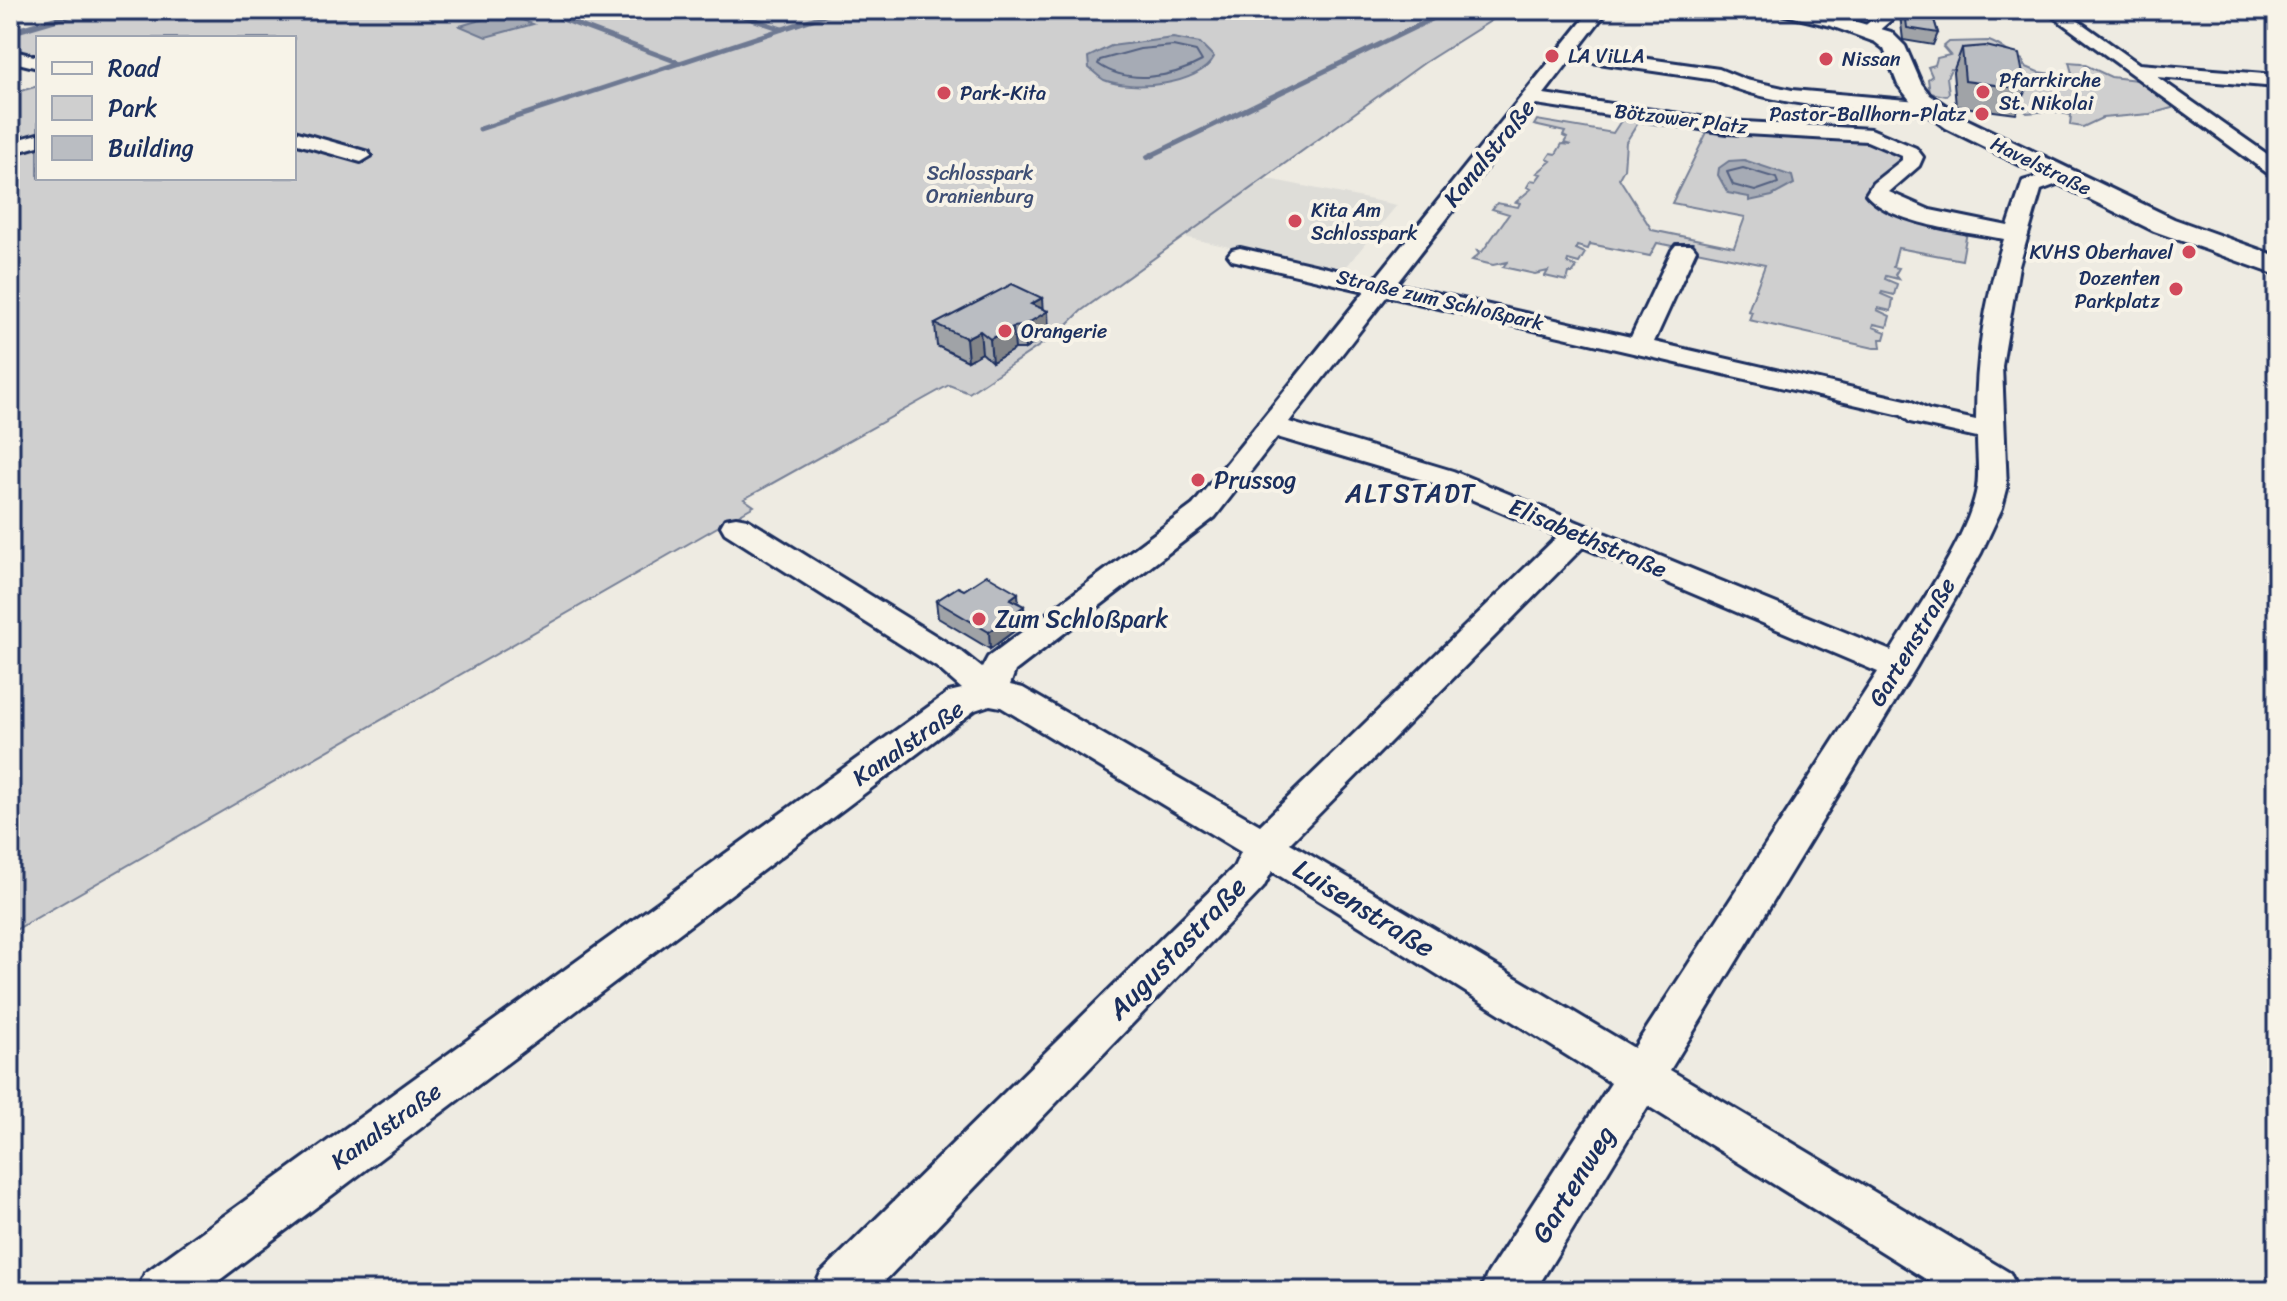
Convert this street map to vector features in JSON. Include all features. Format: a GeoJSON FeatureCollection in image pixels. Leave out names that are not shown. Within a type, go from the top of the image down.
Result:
{"type":"FeatureCollection","features":[{"type":"Feature","properties":{"kind":"main road"},"geometry":{"type":"LineString","coordinates":[[1788,10],[1875,20]]}},
{"type":"Feature","properties":{"kind":"main road","name":"Havelstraße"},"geometry":{"type":"LineString","coordinates":[[1875,20],[1894,46],[1910,85],[1930,108],[2164,225],[2277,266]]}},
{"type":"Feature","properties":{"kind":"street","name":"Kanalstraße"},"geometry":{"type":"LineString","coordinates":[[163,1291],[962,701],[990,693],[1000,665],[1204,511],[1600,10]]}},
{"type":"Feature","properties":{"kind":"street"},"geometry":{"type":"LineString","coordinates":[[2052,10],[2277,171]]}},
{"type":"Feature","properties":{"kind":"street","name":"Bötzower Platz"},"geometry":{"type":"LineString","coordinates":[[1569,53],[1719,75],[1736,85],[1818,98],[1930,108]]}},
{"type":"Feature","properties":{"kind":"street"},"geometry":{"type":"LineString","coordinates":[[10,55],[36,62]]}},
{"type":"Feature","properties":{"kind":"street"},"geometry":{"type":"LineString","coordinates":[[2133,69],[2277,81]]}},
{"type":"Feature","properties":{"kind":"street","name":"Bötzower Platz"},"geometry":{"type":"LineString","coordinates":[[1533,98],[1727,127],[1871,135],[1909,152],[1913,157],[1912,162],[1881,188],[1877,194],[1882,199],[1900,208],[2016,234]]}},
{"type":"Feature","properties":{"kind":"street"},"geometry":{"type":"LineString","coordinates":[[296,138],[361,156]]}},
{"type":"Feature","properties":{"kind":"street"},"geometry":{"type":"LineString","coordinates":[[10,148],[36,141]]}},
{"type":"Feature","properties":{"kind":"street"},"geometry":{"type":"LineString","coordinates":[[2244,148],[2277,150]]}},
{"type":"Feature","properties":{"kind":"street","name":"Gartenstraße"},"geometry":{"type":"LineString","coordinates":[[1640,1077],[1899,667],[1987,508],[1992,489],[1989,366],[2016,234],[2031,186],[2061,176]]}},
{"type":"Feature","properties":{"kind":"street"},"geometry":{"type":"LineString","coordinates":[[1640,346],[1684,250]]}},
{"type":"Feature","properties":{"kind":"street","name":"Straße zum Schloßpark"},"geometry":{"type":"LineString","coordinates":[[1240,255],[1910,409],[1920,416],[1991,426]]}},
{"type":"Feature","properties":{"kind":"street","name":"Elisabethstraße"},"geometry":{"type":"LineString","coordinates":[[1271,426],[1443,477],[1899,667]]}},
{"type":"Feature","properties":{"kind":"street","name":"Luisenstraße"},"geometry":{"type":"LineString","coordinates":[[736,526],[950,660],[990,693],[1011,697],[1263,846],[1992,1291]]}},
{"type":"Feature","properties":{"kind":"street","name":"Augustastraße"},"geometry":{"type":"LineString","coordinates":[[839,1291],[1249,877],[1263,846],[1578,534]]}},
{"type":"Feature","properties":{"kind":"street","name":"Gartenweg"},"geometry":{"type":"LineString","coordinates":[[1506,1291],[1640,1077]]}},
{"type":"Feature","properties":{"kind":"shaded area","name":"Kita Am Schlosspark"},"geometry":{"type":"Polygon","coordinates":[[[1264,178],[1397,205],[1342,272],[1184,237],[1264,178]]]}},
{"type":"Feature","properties":{"kind":"green space","name":"Schlosspark Oranienburg"},"geometry":{"type":"Polygon","coordinates":[[[80,10],[1508,10],[1424,63],[1081,311],[1060,332],[969,393],[949,385],[744,499],[754,506],[10,933],[10,94],[36,87],[36,180],[296,180],[296,36],[36,36],[36,64],[10,58],[10,30],[80,10]]]}},
{"type":"Feature","properties":{"kind":"green space"},"geometry":{"type":"Polygon","coordinates":[[[1989,41],[2023,60],[2024,66],[2038,72],[2073,77],[2069,62],[2081,63],[2111,77],[2137,80],[2172,103],[2172,108],[2150,114],[2102,118],[2083,127],[2070,125],[2071,115],[2051,111],[2027,113],[2019,100],[1966,70],[1951,69],[1947,77],[1949,93],[1946,96],[1930,93],[1928,79],[1932,76],[1928,67],[1935,65],[1937,58],[1950,55],[1943,47],[1949,42],[1989,41]]]}},
{"type":"Feature","properties":{"kind":"green space"},"geometry":{"type":"Polygon","coordinates":[[[1626,113],[1643,115],[1626,142],[1624,169],[1619,178],[1652,230],[1734,247],[1745,217],[1672,203],[1710,126],[1856,136],[1887,143],[1905,158],[1866,192],[1866,197],[1875,204],[1968,226],[1962,260],[1898,248],[1893,267],[1899,268],[1895,275],[1898,279],[1886,276],[1885,279],[1897,284],[1894,295],[1881,294],[1893,299],[1891,311],[1877,310],[1890,316],[1887,327],[1874,324],[1873,327],[1886,332],[1884,339],[1880,339],[1881,348],[1874,348],[1749,320],[1752,312],[1748,311],[1765,265],[1657,243],[1650,256],[1590,244],[1588,249],[1577,246],[1576,249],[1585,253],[1579,263],[1568,260],[1567,263],[1577,267],[1569,273],[1567,281],[1545,276],[1548,271],[1535,274],[1503,267],[1507,262],[1493,265],[1472,260],[1479,254],[1477,251],[1482,252],[1509,214],[1492,209],[1497,203],[1518,207],[1520,203],[1516,202],[1531,189],[1527,187],[1531,180],[1536,181],[1541,174],[1537,173],[1551,161],[1547,159],[1551,153],[1556,154],[1562,144],[1571,145],[1564,143],[1567,138],[1563,136],[1565,132],[1534,125],[1537,120],[1613,133],[1626,113]]]}},
{"type":"Feature","properties":{"kind":"water"},"geometry":{"type":"Polygon","coordinates":[[[504,13],[533,24],[486,37],[460,26],[504,13]]]}},
{"type":"Feature","properties":{"kind":"water"},"geometry":{"type":"Polygon","coordinates":[[[1173,38],[1200,43],[1214,57],[1206,67],[1194,74],[1164,84],[1116,83],[1104,80],[1089,68],[1088,57],[1111,46],[1173,38]]]}},
{"type":"Feature","properties":{"kind":"water"},"geometry":{"type":"Polygon","coordinates":[[[1744,160],[1792,176],[1794,184],[1772,196],[1749,201],[1749,197],[1728,193],[1718,175],[1719,168],[1729,161],[1744,160]]]}},
{"type":"Feature","properties":{"kind":"building"},"geometry":{"type":"Polygon","coordinates":[[[1905,10],[1931,10],[1938,33],[1907,28],[1905,10]]]}},
{"type":"Feature","properties":{"kind":"building"},"geometry":{"type":"Polygon","coordinates":[[[1986,46],[2019,54],[2026,89],[1965,81],[1962,48],[1986,46]]]}},
{"type":"Feature","properties":{"kind":"building"},"geometry":{"type":"Polygon","coordinates":[[[1012,284],[1042,298],[1031,304],[1048,311],[1023,326],[1013,327],[990,339],[980,331],[966,338],[935,324],[1012,284]]]}},
{"type":"Feature","properties":{"kind":"building"},"geometry":{"type":"Polygon","coordinates":[[[987,575],[1018,593],[1010,599],[1024,606],[989,632],[936,601],[958,587],[964,590],[987,575]]]}},
{"type":"Feature","properties":{"kind":"waterway"},"geometry":{"type":"LineString","coordinates":[[10,33],[89,10]]}},
{"type":"Feature","properties":{"kind":"waterway"},"geometry":{"type":"LineString","coordinates":[[538,10],[680,63]]}},
{"type":"Feature","properties":{"kind":"waterway"},"geometry":{"type":"LineString","coordinates":[[725,10],[782,29]]}},
{"type":"Feature","properties":{"kind":"waterway"},"geometry":{"type":"LineString","coordinates":[[680,63],[840,10]]}},
{"type":"Feature","properties":{"kind":"waterway"},"geometry":{"type":"LineString","coordinates":[[1152,155],[1148,157],[1436,17]]}},
{"type":"Feature","properties":{"kind":"waterway"},"geometry":{"type":"LineString","coordinates":[[480,129],[680,63]]}},
{"type":"Feature","properties":{"kind":"place","name":"LA ViLLA"},"geometry":{"type":"Point","coordinates":[1552,56]}},
{"type":"Feature","properties":{"kind":"place","name":"Nissan"},"geometry":{"type":"Point","coordinates":[1826,59]}},
{"type":"Feature","properties":{"kind":"place","name":"Pfarrkirche St. Nikolai"},"geometry":{"type":"Point","coordinates":[1983,92]}},
{"type":"Feature","properties":{"kind":"place","name":"Park-Kita"},"geometry":{"type":"Point","coordinates":[944,93]}},
{"type":"Feature","properties":{"kind":"place","name":"Pastor-Ballhorn-Platz"},"geometry":{"type":"Point","coordinates":[1982,114]}},
{"type":"Feature","properties":{"kind":"place","name":"Kita Am Schlosspark"},"geometry":{"type":"Point","coordinates":[1295,221]}},
{"type":"Feature","properties":{"kind":"place","name":"KVHS Oberhavel"},"geometry":{"type":"Point","coordinates":[2189,252]}},
{"type":"Feature","properties":{"kind":"place","name":"Dozenten Parkplatz"},"geometry":{"type":"Point","coordinates":[2176,289]}},
{"type":"Feature","properties":{"kind":"place","name":"Orangerie"},"geometry":{"type":"Point","coordinates":[1005,331]}},
{"type":"Feature","properties":{"kind":"place","name":"Prussog"},"geometry":{"type":"Point","coordinates":[1198,480]}},
{"type":"Feature","properties":{"kind":"place","name":"Zum Schloßpark"},"geometry":{"type":"Point","coordinates":[979,619]}},
{"type":"Feature","properties":{"kind":"district","name":"ALTSTADT"},"geometry":{"type":"Point","coordinates":[1411,493]}}]}
